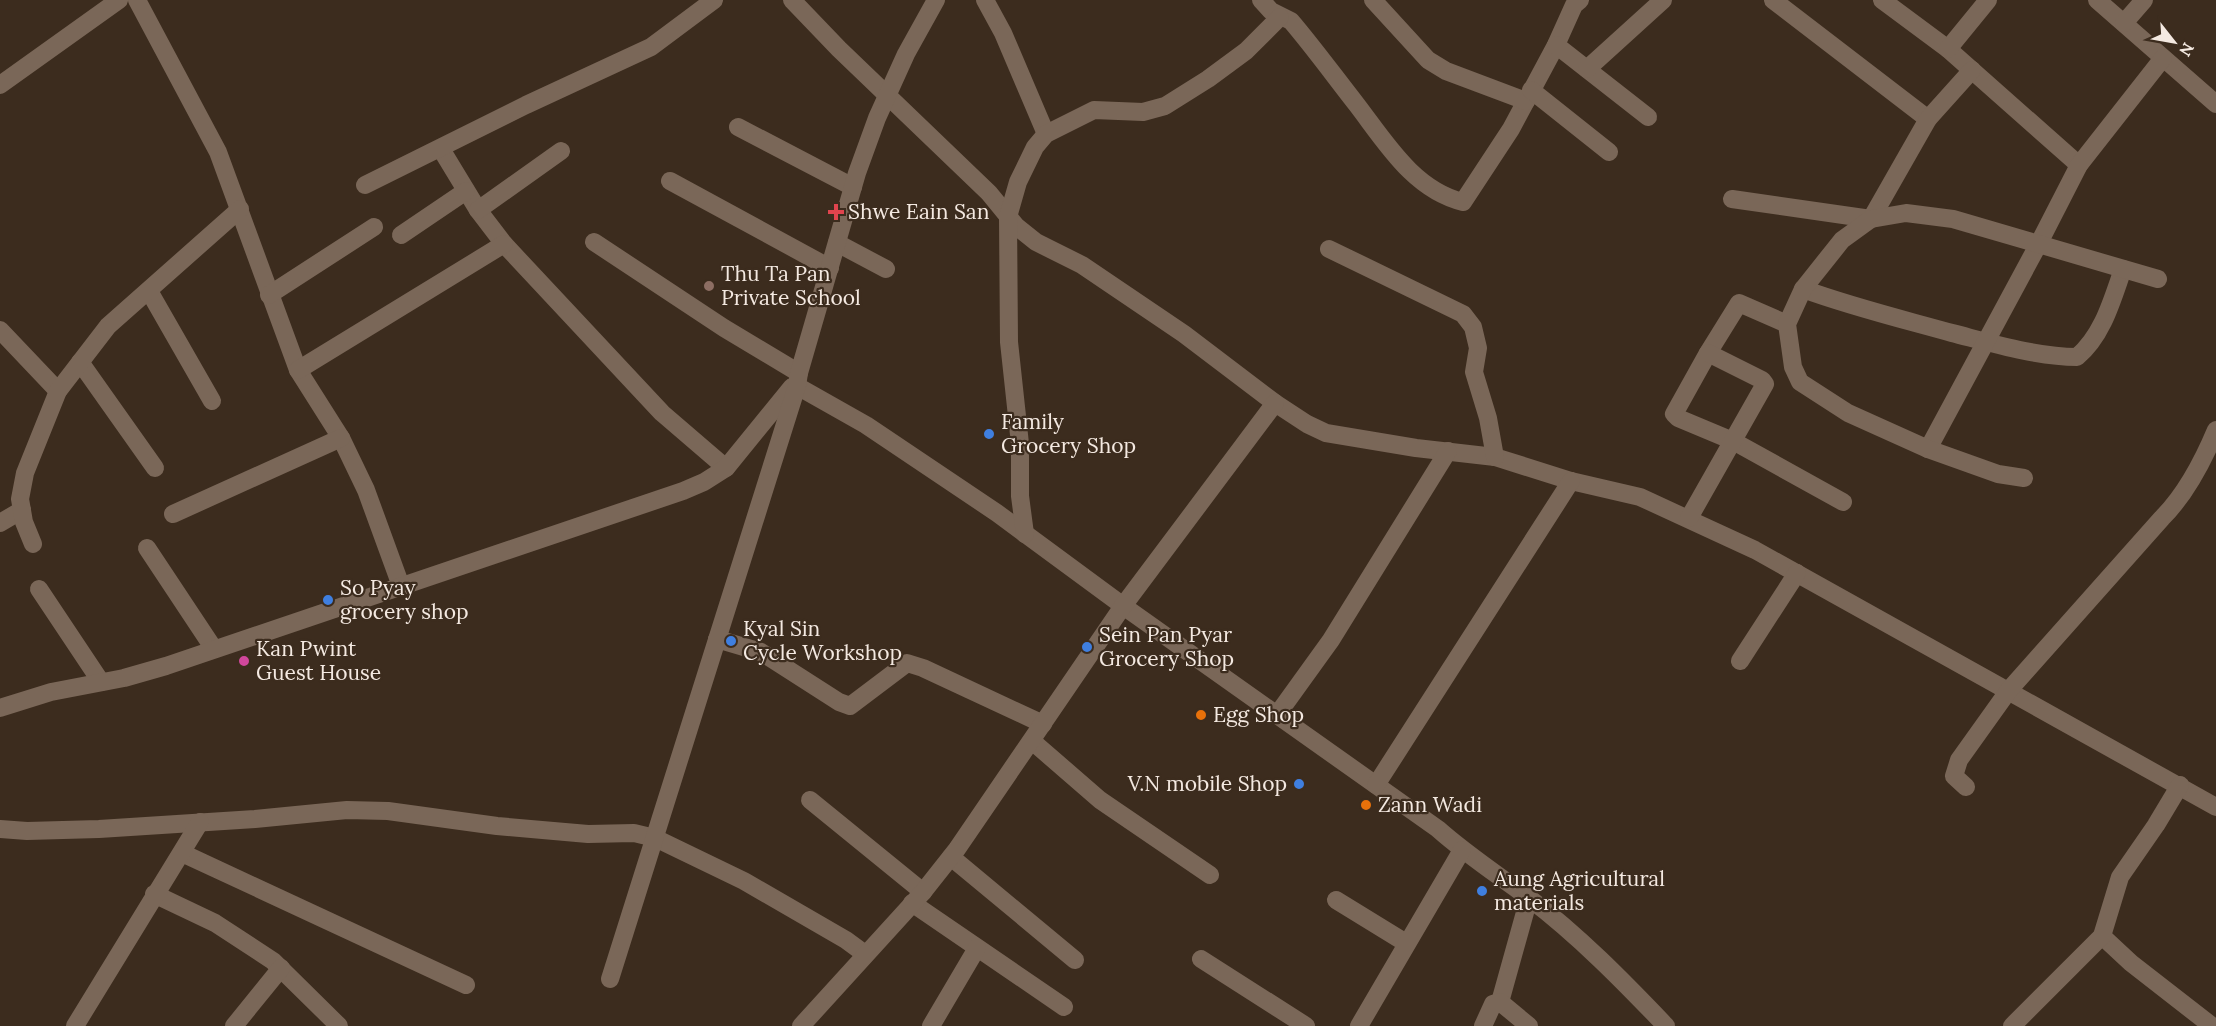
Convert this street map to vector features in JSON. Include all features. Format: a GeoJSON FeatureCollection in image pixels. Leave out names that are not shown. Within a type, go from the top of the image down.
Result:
{"type":"FeatureCollection","features":[{"type":"Feature","properties":{"kind":"street"},"geometry":{"type":"LineString","coordinates":[[0,86],[119,0]]}},
{"type":"Feature","properties":{"kind":"street"},"geometry":{"type":"LineString","coordinates":[[138,0],[218,152],[298,370],[340,438],[366,490],[401,586]]}},
{"type":"Feature","properties":{"kind":"street"},"geometry":{"type":"LineString","coordinates":[[365,185],[526,105],[651,47],[714,0]]}},
{"type":"Feature","properties":{"kind":"street"},"geometry":{"type":"LineString","coordinates":[[792,0],[887,96],[989,193],[1008,216],[1035,242],[1082,265],[1184,334],[1275,404],[1326,433],[1495,458],[1571,481],[1640,497],[1755,550],[2216,807]]}},
{"type":"Feature","properties":{"kind":"street"},"geometry":{"type":"LineString","coordinates":[[610,979],[798,379],[853,187],[877,118],[936,0]]}},
{"type":"Feature","properties":{"kind":"street"},"geometry":{"type":"LineString","coordinates":[[984,0],[1003,33],[1046,134]]}},
{"type":"Feature","properties":{"kind":"street"},"geometry":{"type":"LineString","coordinates":[[1261,0],[1271,11],[1291,21],[1403,166],[1431,189],[1449,199],[1463,202],[1469,197],[1511,129],[1556,45],[1573,2]]}},
{"type":"Feature","properties":{"kind":"street"},"geometry":{"type":"LineString","coordinates":[[1373,0],[1428,60],[1446,71],[1528,96],[1609,152]]}},
{"type":"Feature","properties":{"kind":"street"},"geometry":{"type":"LineString","coordinates":[[1587,69],[1663,0]]}},
{"type":"Feature","properties":{"kind":"street"},"geometry":{"type":"LineString","coordinates":[[1882,0],[1948,49],[2079,165]]}},
{"type":"Feature","properties":{"kind":"street"},"geometry":{"type":"LineString","coordinates":[[1948,49],[1988,0]]}},
{"type":"Feature","properties":{"kind":"street"},"geometry":{"type":"LineString","coordinates":[[2097,0],[2163,58],[2213,96]]}},
{"type":"Feature","properties":{"kind":"street"},"geometry":{"type":"LineString","coordinates":[[2124,23],[2144,0]]}},
{"type":"Feature","properties":{"kind":"street"},"geometry":{"type":"LineString","coordinates":[[1778,2],[1928,119]]}},
{"type":"Feature","properties":{"kind":"street"},"geometry":{"type":"LineString","coordinates":[[1025,534],[1020,496],[1020,444],[1009,342],[1008,216],[1018,182],[1035,147],[1046,134],[1094,110],[1143,112],[1165,106],[1208,80],[1246,51],[1280,17]]}},
{"type":"Feature","properties":{"kind":"street"},"geometry":{"type":"LineString","coordinates":[[1556,45],[1648,117]]}},
{"type":"Feature","properties":{"kind":"street"},"geometry":{"type":"LineString","coordinates":[[1928,449],[2079,165],[2163,58]]}},
{"type":"Feature","properties":{"kind":"street"},"geometry":{"type":"LineString","coordinates":[[1972,70],[1928,119],[1871,219],[1842,240],[1803,289],[1787,324],[1793,367],[1800,382],[1848,413],[1928,449],[1998,474],[2024,478]]}},
{"type":"Feature","properties":{"kind":"street"},"geometry":{"type":"LineString","coordinates":[[738,127],[853,187]]}},
{"type":"Feature","properties":{"kind":"street"},"geometry":{"type":"LineString","coordinates":[[441,149],[478,210],[504,244],[662,413],[726,468]]}},
{"type":"Feature","properties":{"kind":"street"},"geometry":{"type":"LineString","coordinates":[[478,210],[561,151]]}},
{"type":"Feature","properties":{"kind":"street"},"geometry":{"type":"LineString","coordinates":[[670,181],[830,268]]}},
{"type":"Feature","properties":{"kind":"street"},"geometry":{"type":"LineString","coordinates":[[401,235],[466,191]]}},
{"type":"Feature","properties":{"kind":"street"},"geometry":{"type":"LineString","coordinates":[[1732,199],[1871,219],[1906,213],[1953,219],[2158,279]]}},
{"type":"Feature","properties":{"kind":"street"},"geometry":{"type":"LineString","coordinates":[[33,544],[24,522],[20,499],[25,472],[58,391],[108,326],[240,209]]}},
{"type":"Feature","properties":{"kind":"street"},"geometry":{"type":"LineString","coordinates":[[269,295],[374,227]]}},
{"type":"Feature","properties":{"kind":"street"},"geometry":{"type":"LineString","coordinates":[[594,242],[1025,534],[1438,829],[1462,850],[1529,898],[1591,950],[1666,1026]]}},
{"type":"Feature","properties":{"kind":"street"},"geometry":{"type":"LineString","coordinates":[[837,243],[886,269]]}},
{"type":"Feature","properties":{"kind":"street"},"geometry":{"type":"LineString","coordinates":[[298,370],[504,244]]}},
{"type":"Feature","properties":{"kind":"street"},"geometry":{"type":"LineString","coordinates":[[1329,249],[1463,314],[1473,327],[1478,348],[1474,372],[1488,418],[1495,458]]}},
{"type":"Feature","properties":{"kind":"street"},"geometry":{"type":"LineString","coordinates":[[1803,289],[1846,304],[1985,341],[2060,357],[2078,357],[2090,346],[2107,314],[2123,269]]}},
{"type":"Feature","properties":{"kind":"street"},"geometry":{"type":"LineString","coordinates":[[149,291],[212,400]]}},
{"type":"Feature","properties":{"kind":"street"},"geometry":{"type":"LineString","coordinates":[[1787,324],[1739,303],[1674,414],[1678,418],[1733,441],[1843,502]]}},
{"type":"Feature","properties":{"kind":"street"},"geometry":{"type":"LineString","coordinates":[[0,330],[58,391]]}},
{"type":"Feature","properties":{"kind":"street"},"geometry":{"type":"LineString","coordinates":[[1689,518],[1765,384],[1762,380],[1708,353]]}},
{"type":"Feature","properties":{"kind":"street"},"geometry":{"type":"LineString","coordinates":[[80,362],[155,468]]}},
{"type":"Feature","properties":{"kind":"street"},"geometry":{"type":"LineString","coordinates":[[0,708],[51,692],[166,666],[683,491],[704,482],[726,468],[798,379]]}},
{"type":"Feature","properties":{"kind":"street"},"geometry":{"type":"LineString","coordinates":[[810,1023],[865,954],[951,857],[1123,606],[1275,404]]}},
{"type":"Feature","properties":{"kind":"street"},"geometry":{"type":"LineString","coordinates":[[1966,787],[1954,776],[1959,760],[2009,690],[2177,503],[2212,450],[2216,430]]}},
{"type":"Feature","properties":{"kind":"street"},"geometry":{"type":"LineString","coordinates":[[173,514],[340,438]]}},
{"type":"Feature","properties":{"kind":"street"},"geometry":{"type":"LineString","coordinates":[[1277,714],[1331,640],[1448,451]]}},
{"type":"Feature","properties":{"kind":"street"},"geometry":{"type":"LineString","coordinates":[[1376,784],[1571,481]]}},
{"type":"Feature","properties":{"kind":"street"},"geometry":{"type":"LineString","coordinates":[[0,523],[22,510]]}},
{"type":"Feature","properties":{"kind":"street"},"geometry":{"type":"LineString","coordinates":[[147,548],[214,649]]}},
{"type":"Feature","properties":{"kind":"street"},"geometry":{"type":"LineString","coordinates":[[1740,661],[1797,573]]}},
{"type":"Feature","properties":{"kind":"street"},"geometry":{"type":"LineString","coordinates":[[39,589],[101,682]]}},
{"type":"Feature","properties":{"kind":"street"},"geometry":{"type":"LineString","coordinates":[[717,639],[761,652],[838,702],[850,706],[907,663],[923,668],[1042,724]]}},
{"type":"Feature","properties":{"kind":"street"},"geometry":{"type":"LineString","coordinates":[[1032,741],[1100,800],[1210,875]]}},
{"type":"Feature","properties":{"kind":"street"},"geometry":{"type":"LineString","coordinates":[[2012,1026],[2102,936],[2120,877],[2180,785]]}},
{"type":"Feature","properties":{"kind":"street"},"geometry":{"type":"LineString","coordinates":[[810,800],[977,948],[1064,1007]]}},
{"type":"Feature","properties":{"kind":"street"},"geometry":{"type":"LineString","coordinates":[[0,829],[99,829],[255,819],[347,810],[388,811],[508,827],[588,834],[634,833],[655,838],[744,882],[846,940],[865,954]]}},
{"type":"Feature","properties":{"kind":"street"},"geometry":{"type":"LineString","coordinates":[[75,1026],[200,822]]}},
{"type":"Feature","properties":{"kind":"street"},"geometry":{"type":"LineString","coordinates":[[1359,1026],[1462,850]]}},
{"type":"Feature","properties":{"kind":"street"},"geometry":{"type":"LineString","coordinates":[[182,853],[466,985]]}},
{"type":"Feature","properties":{"kind":"street"},"geometry":{"type":"LineString","coordinates":[[951,857],[1075,960]]}},
{"type":"Feature","properties":{"kind":"street"},"geometry":{"type":"LineString","coordinates":[[154,894],[215,922],[273,961],[339,1026]]}},
{"type":"Feature","properties":{"kind":"street"},"geometry":{"type":"LineString","coordinates":[[1500,1002],[1529,898]]}},
{"type":"Feature","properties":{"kind":"street"},"geometry":{"type":"LineString","coordinates":[[1336,900],[1406,943]]}},
{"type":"Feature","properties":{"kind":"street"},"geometry":{"type":"LineString","coordinates":[[2102,936],[2131,963],[2212,1026]]}},
{"type":"Feature","properties":{"kind":"street"},"geometry":{"type":"LineString","coordinates":[[931,1026],[977,948]]}},
{"type":"Feature","properties":{"kind":"street"},"geometry":{"type":"LineString","coordinates":[[1201,959],[1306,1026]]}},
{"type":"Feature","properties":{"kind":"street"},"geometry":{"type":"LineString","coordinates":[[234,1026],[281,968]]}},
{"type":"Feature","properties":{"kind":"street"},"geometry":{"type":"LineString","coordinates":[[1483,1026],[1493,1004],[1500,1002]]}},
{"type":"Feature","properties":{"kind":"street"},"geometry":{"type":"LineString","coordinates":[[1500,1002],[1529,1026]]}},
{"type":"Feature","properties":{"kind":"place","name":"Shwe Eain San"},"geometry":{"type":"Point","coordinates":[836,212]}},
{"type":"Feature","properties":{"kind":"place","name":"Thu Ta Pan Private School"},"geometry":{"type":"Point","coordinates":[709,286]}},
{"type":"Feature","properties":{"kind":"place","name":"Family Grocery Shop"},"geometry":{"type":"Point","coordinates":[989,434]}},
{"type":"Feature","properties":{"kind":"place","name":"So Pyay grocery shop"},"geometry":{"type":"Point","coordinates":[328,600]}},
{"type":"Feature","properties":{"kind":"place","name":"Kyal Sin Cycle Workshop"},"geometry":{"type":"Point","coordinates":[731,641]}},
{"type":"Feature","properties":{"kind":"place","name":"Sein Pan Pyar Grocery Shop"},"geometry":{"type":"Point","coordinates":[1087,647]}},
{"type":"Feature","properties":{"kind":"place","name":"Kan Pwint Guest House"},"geometry":{"type":"Point","coordinates":[244,661]}},
{"type":"Feature","properties":{"kind":"place","name":"Egg Shop"},"geometry":{"type":"Point","coordinates":[1201,715]}},
{"type":"Feature","properties":{"kind":"place","name":"V.N mobile Shop"},"geometry":{"type":"Point","coordinates":[1299,784]}},
{"type":"Feature","properties":{"kind":"place","name":"Zann Wadi"},"geometry":{"type":"Point","coordinates":[1366,805]}},
{"type":"Feature","properties":{"kind":"place","name":"Aung Agricultural materials"},"geometry":{"type":"Point","coordinates":[1482,891]}}]}
